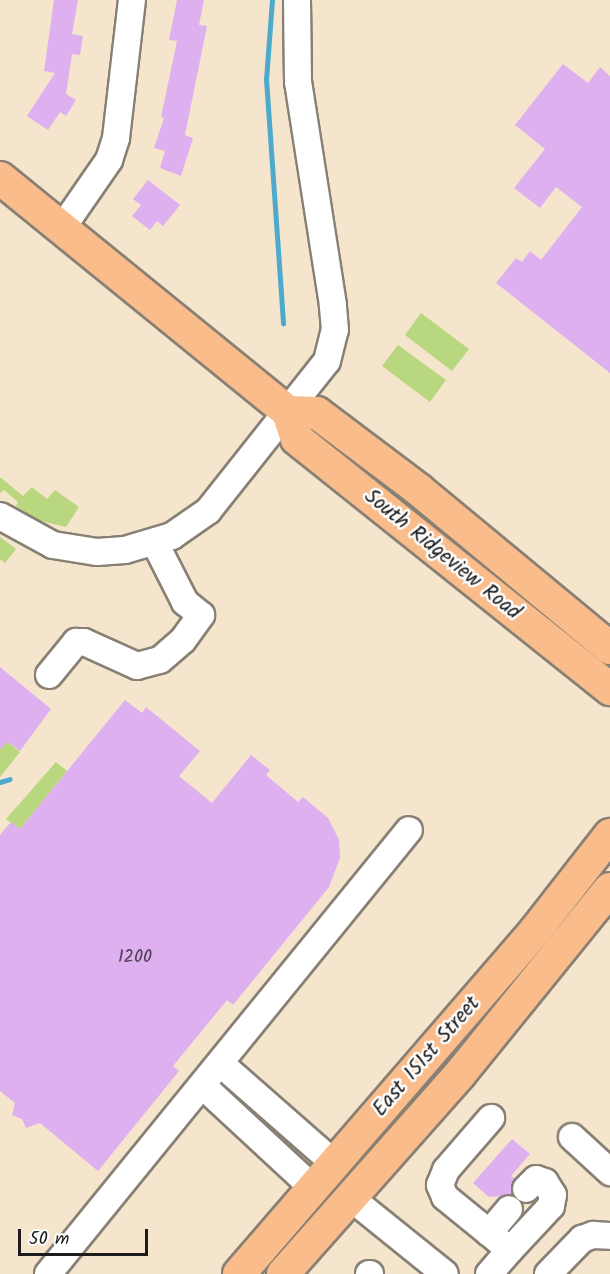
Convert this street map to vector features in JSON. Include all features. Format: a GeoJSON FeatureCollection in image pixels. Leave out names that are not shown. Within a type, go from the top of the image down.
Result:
{"type":"FeatureCollection","features":[{"type":"Feature","properties":{"kind":"main road"},"geometry":{"type":"LineString","coordinates":[[0,178],[288,412]]}},
{"type":"Feature","properties":{"kind":"main road","name":"South Ridgeview Road"},"geometry":{"type":"LineString","coordinates":[[610,648],[419,490],[317,413],[288,412],[297,439],[610,689]]}},
{"type":"Feature","properties":{"kind":"main road","name":"East 151st Street"},"geometry":{"type":"LineString","coordinates":[[239,1274],[495,977],[610,835]]}},
{"type":"Feature","properties":{"kind":"main road","name":"East 151st Street"},"geometry":{"type":"LineString","coordinates":[[283,1274],[352,1199],[610,890]]}},
{"type":"Feature","properties":{"kind":"main road"},"geometry":{"type":"LineString","coordinates":[[352,1199],[366,1151],[479,1017],[491,999],[495,977]]}},
{"type":"Feature","properties":{"kind":"main road"},"geometry":{"type":"LineString","coordinates":[[261,1274],[316,1214],[313,1188]]}},
{"type":"Feature","properties":{"kind":"street"},"geometry":{"type":"LineString","coordinates":[[62,228],[101,177],[112,149],[132,0]]}},
{"type":"Feature","properties":{"kind":"street"},"geometry":{"type":"LineString","coordinates":[[0,516],[35,538],[72,548],[125,550],[155,543],[208,512],[327,361],[333,345],[333,305],[298,82],[297,0]]}},
{"type":"Feature","properties":{"kind":"street"},"geometry":{"type":"LineString","coordinates":[[49,675],[76,642],[84,642],[137,666],[160,660],[183,640],[201,615],[185,602],[155,543]]}},
{"type":"Feature","properties":{"kind":"street"},"geometry":{"type":"LineString","coordinates":[[48,1274],[409,831]]}},
{"type":"Feature","properties":{"kind":"street"},"geometry":{"type":"LineString","coordinates":[[221,1064],[335,1164]]}},
{"type":"Feature","properties":{"kind":"street"},"geometry":{"type":"LineString","coordinates":[[203,1086],[313,1188]]}},
{"type":"Feature","properties":{"kind":"street"},"geometry":{"type":"LineString","coordinates":[[490,1118],[446,1170],[440,1185],[445,1197],[510,1250]]}},
{"type":"Feature","properties":{"kind":"street"},"geometry":{"type":"LineString","coordinates":[[572,1137],[610,1172]]}},
{"type":"Feature","properties":{"kind":"street"},"geometry":{"type":"LineString","coordinates":[[489,1274],[551,1206],[553,1195],[545,1182],[536,1179],[526,1189]]}},
{"type":"Feature","properties":{"kind":"street"},"geometry":{"type":"LineString","coordinates":[[352,1199],[445,1274]]}},
{"type":"Feature","properties":{"kind":"street"},"geometry":{"type":"LineString","coordinates":[[489,1233],[509,1209]]}},
{"type":"Feature","properties":{"kind":"street"},"geometry":{"type":"LineString","coordinates":[[548,1274],[582,1239],[593,1235],[610,1236]]}},
{"type":"Feature","properties":{"kind":"green space"},"geometry":{"type":"Polygon","coordinates":[[[421,313],[469,349],[452,371],[405,335],[421,313]]]}},
{"type":"Feature","properties":{"kind":"green space"},"geometry":{"type":"Polygon","coordinates":[[[398,345],[446,380],[430,402],[382,366],[398,345]]]}},
{"type":"Feature","properties":{"kind":"green space"},"geometry":{"type":"Polygon","coordinates":[[[0,477],[23,496],[32,487],[47,499],[55,490],[79,507],[66,527],[37,520],[16,506],[18,502],[4,490],[0,493],[0,477]]]}},
{"type":"Feature","properties":{"kind":"green space"},"geometry":{"type":"Polygon","coordinates":[[[0,537],[16,549],[5,563],[0,559],[0,537]]]}},
{"type":"Feature","properties":{"kind":"green space"},"geometry":{"type":"Polygon","coordinates":[[[7,741],[20,752],[0,777],[0,749],[7,741]]]}},
{"type":"Feature","properties":{"kind":"green space"},"geometry":{"type":"Polygon","coordinates":[[[56,762],[67,771],[20,829],[6,819],[56,762]]]}},
{"type":"Feature","properties":{"kind":"building"},"geometry":{"type":"Polygon","coordinates":[[[54,0],[78,0],[72,34],[83,36],[80,55],[72,54],[66,94],[76,100],[66,116],[60,112],[48,130],[27,116],[55,73],[44,71],[54,0]]]}},
{"type":"Feature","properties":{"kind":"building"},"geometry":{"type":"Polygon","coordinates":[[[177,0],[204,0],[199,25],[207,26],[185,135],[193,138],[181,176],[160,168],[165,151],[154,148],[164,118],[161,117],[177,41],[169,40],[177,0]]]}},
{"type":"Feature","properties":{"kind":"building"},"geometry":{"type":"Polygon","coordinates":[[[563,64],[588,83],[600,67],[610,76],[610,373],[496,283],[516,258],[522,262],[530,251],[541,260],[582,207],[556,187],[540,208],[514,188],[545,149],[515,125],[563,64]]]}},
{"type":"Feature","properties":{"kind":"building"},"geometry":{"type":"Polygon","coordinates":[[[148,180],[180,205],[163,226],[157,221],[150,230],[132,216],[141,205],[133,199],[148,180]]]}},
{"type":"Feature","properties":{"kind":"building"},"geometry":{"type":"Polygon","coordinates":[[[0,667],[51,709],[20,751],[8,742],[0,749],[0,667]]]}},
{"type":"Feature","properties":{"kind":"building"},"geometry":{"type":"Polygon","coordinates":[[[125,700],[142,713],[146,707],[200,751],[179,776],[212,803],[251,755],[270,770],[266,775],[298,802],[303,797],[328,818],[339,840],[340,858],[329,887],[233,1005],[227,1000],[173,1066],[179,1071],[98,1171],[40,1123],[26,1128],[22,1119],[12,1115],[15,1103],[0,1091],[0,835],[11,822],[20,829],[125,700]]]}},
{"type":"Feature","properties":{"kind":"building"},"geometry":{"type":"Polygon","coordinates":[[[512,1139],[530,1154],[511,1176],[515,1179],[512,1195],[489,1197],[473,1183],[512,1139]]]}},
{"type":"Feature","properties":{"kind":"waterway"},"geometry":{"type":"LineString","coordinates":[[272,0],[266,79],[283,323]]}},
{"type":"Feature","properties":{"kind":"waterway"},"geometry":{"type":"LineString","coordinates":[[0,782],[10,779]]}}]}
